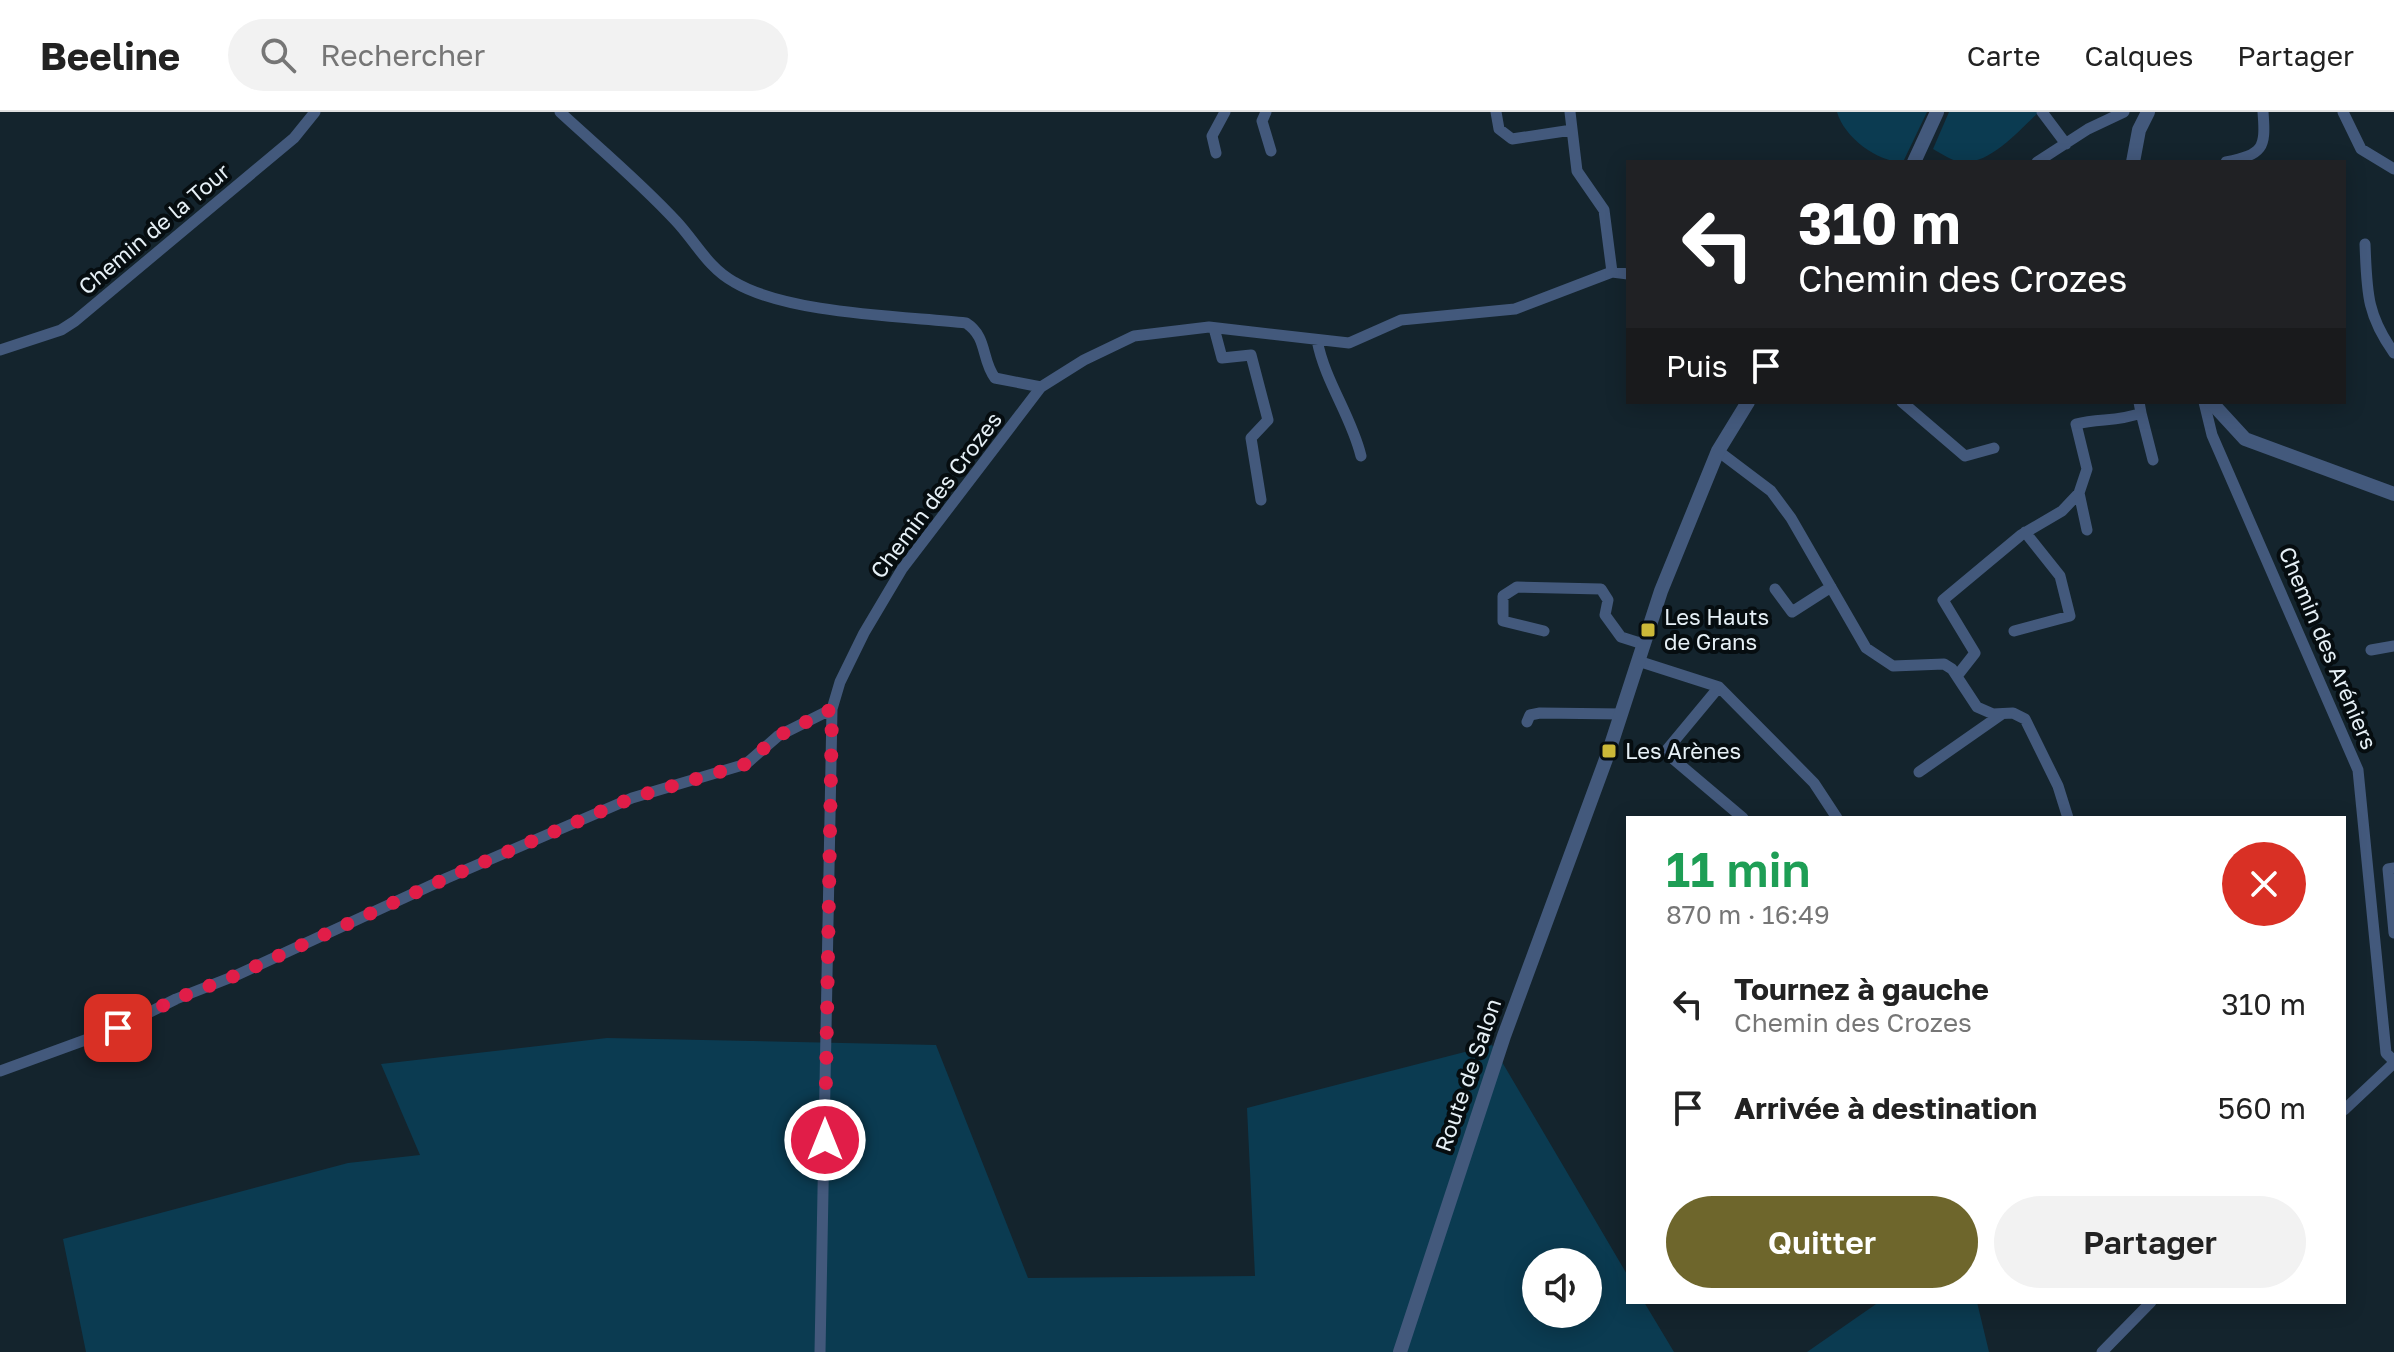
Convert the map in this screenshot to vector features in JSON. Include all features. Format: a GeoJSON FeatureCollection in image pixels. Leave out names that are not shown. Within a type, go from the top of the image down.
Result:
{"type":"FeatureCollection","features":[{"type":"Feature","properties":{"kind":"street","name":"Chemin de la Tour"},"geometry":{"type":"LineString","coordinates":[[0,350],[61,330],[75,321],[294,138],[315,112]]}},
{"type":"Feature","properties":{"kind":"street"},"geometry":{"type":"LineString","coordinates":[[560,112],[648,192],[679,223],[711,265],[733,282],[777,301],[966,323],[981,336],[990,371],[995,378],[1041,387]]}},
{"type":"Feature","properties":{"kind":"street"},"geometry":{"type":"LineString","coordinates":[[1216,153],[1212,136],[1225,112]]}},
{"type":"Feature","properties":{"kind":"street"},"geometry":{"type":"LineString","coordinates":[[1266,112],[1262,121],[1271,151]]}},
{"type":"Feature","properties":{"kind":"street"},"geometry":{"type":"LineString","coordinates":[[1496,112],[1499,129],[1512,139],[1572,130]]}},
{"type":"Feature","properties":{"kind":"street"},"geometry":{"type":"LineString","coordinates":[[1570,112],[1577,171],[1604,210],[1612,272]]}},
{"type":"Feature","properties":{"kind":"street"},"geometry":{"type":"LineString","coordinates":[[1915,160],[1937,112]]}},
{"type":"Feature","properties":{"kind":"street"},"geometry":{"type":"LineString","coordinates":[[2042,112],[2066,144]]}},
{"type":"Feature","properties":{"kind":"street"},"geometry":{"type":"LineString","coordinates":[[2040,160],[2124,112]]}},
{"type":"Feature","properties":{"kind":"street"},"geometry":{"type":"LineString","coordinates":[[2133,160],[2139,130],[2148,112]]}},
{"type":"Feature","properties":{"kind":"street"},"geometry":{"type":"LineString","coordinates":[[2237,160],[2257,153],[2262,145],[2263,112]]}},
{"type":"Feature","properties":{"kind":"street"},"geometry":{"type":"LineString","coordinates":[[2343,112],[2361,149],[2394,169]]}},
{"type":"Feature","properties":{"kind":"street"},"geometry":{"type":"LineString","coordinates":[[2365,244],[2367,292],[2376,327],[2394,353]]}},
{"type":"Feature","properties":{"kind":"street","name":"Chemin des Crozes"},"geometry":{"type":"LineString","coordinates":[[820,1352],[832,709],[840,682],[864,633],[902,569],[1041,387],[1117,342],[1134,336],[1214,328],[1349,343],[1401,320],[1515,309],[1612,272],[1626,274]]}},
{"type":"Feature","properties":{"kind":"street"},"geometry":{"type":"LineString","coordinates":[[1214,328],[1222,358],[1251,355],[1268,420],[1251,438],[1261,500]]}},
{"type":"Feature","properties":{"kind":"street"},"geometry":{"type":"LineString","coordinates":[[1317,340],[1322,364],[1350,420],[1361,456]]}},
{"type":"Feature","properties":{"kind":"street","name":"Route de Salon"},"geometry":{"type":"LineString","coordinates":[[1400,1352],[1504,1036],[1622,714],[1643,644],[1718,451],[1747,404]]}},
{"type":"Feature","properties":{"kind":"street"},"geometry":{"type":"LineString","coordinates":[[1904,404],[1965,456],[1994,448]]}},
{"type":"Feature","properties":{"kind":"street","name":"Chemin des Aréniers"},"geometry":{"type":"LineString","coordinates":[[2204,404],[2212,435],[2358,770],[2386,1053],[2394,1062]]}},
{"type":"Feature","properties":{"kind":"street"},"geometry":{"type":"LineString","coordinates":[[2213,404],[2245,439],[2394,494]]}},
{"type":"Feature","properties":{"kind":"street"},"geometry":{"type":"LineString","coordinates":[[1957,676],[1975,653],[1943,600],[2025,532],[2062,511],[2079,493],[2087,469],[2076,424],[2096,419],[2111,422],[2140,407],[2153,460]]}},
{"type":"Feature","properties":{"kind":"street"},"geometry":{"type":"LineString","coordinates":[[1718,451],[1771,491],[1791,518],[1866,648],[1884,663],[1944,664],[1957,676],[1977,707],[1993,714],[2006,712],[2025,719],[2058,786],[2067,816]]}},
{"type":"Feature","properties":{"kind":"street"},"geometry":{"type":"LineString","coordinates":[[2079,493],[2087,530]]}},
{"type":"Feature","properties":{"kind":"street"},"geometry":{"type":"LineString","coordinates":[[2014,631],[2070,616],[2060,576],[2025,532]]}},
{"type":"Feature","properties":{"kind":"street"},"geometry":{"type":"LineString","coordinates":[[1544,631],[1503,621],[1503,596],[1517,587],[1601,589],[1608,600],[1605,615],[1621,637],[1643,644]]}},
{"type":"Feature","properties":{"kind":"street"},"geometry":{"type":"LineString","coordinates":[[1775,589],[1792,612],[1831,587]]}},
{"type":"Feature","properties":{"kind":"street"},"geometry":{"type":"LineString","coordinates":[[2371,650],[2394,646]]}},
{"type":"Feature","properties":{"kind":"street"},"geometry":{"type":"LineString","coordinates":[[1638,661],[1719,687],[1814,783],[1836,816]]}},
{"type":"Feature","properties":{"kind":"street"},"geometry":{"type":"LineString","coordinates":[[1719,687],[1665,752],[1741,816]]}},
{"type":"Feature","properties":{"kind":"street"},"geometry":{"type":"LineString","coordinates":[[0,1071],[118,1028],[176,999],[237,975],[447,878],[632,798],[746,764],[778,736],[832,709]]}},
{"type":"Feature","properties":{"kind":"street"},"geometry":{"type":"LineString","coordinates":[[1919,772],[2006,712]]}},
{"type":"Feature","properties":{"kind":"street"},"geometry":{"type":"LineString","coordinates":[[1527,722],[1535,713],[1622,714]]}},
{"type":"Feature","properties":{"kind":"street"},"geometry":{"type":"LineString","coordinates":[[2394,868],[2388,869],[2394,933]]}},
{"type":"Feature","properties":{"kind":"street"},"geometry":{"type":"LineString","coordinates":[[2346,1108],[2394,1062]]}},
{"type":"Feature","properties":{"kind":"street"},"geometry":{"type":"LineString","coordinates":[[2102,1352],[2149,1304]]}},
{"type":"Feature","properties":{"kind":"shaded area"},"geometry":{"type":"Polygon","coordinates":[[[1837,112],[1927,112],[1904,160],[1890,160],[1873,153],[1854,139],[1837,112]]]}},
{"type":"Feature","properties":{"kind":"shaded area"},"geometry":{"type":"Polygon","coordinates":[[[1949,112],[2039,112],[2013,137],[1983,158],[1954,160],[1933,149],[1949,112]]]}},
{"type":"Feature","properties":{"kind":"shaded area"},"geometry":{"type":"Polygon","coordinates":[[[607,1038],[936,1045],[1028,1278],[1255,1276],[1247,1108],[1492,1045],[1626,1273],[1626,1304],[1645,1304],[1674,1352],[86,1352],[63,1239],[348,1163],[420,1155],[381,1064],[607,1038]]]}},
{"type":"Feature","properties":{"kind":"shaded area"},"geometry":{"type":"Polygon","coordinates":[[[1876,1304],[1977,1304],[1989,1352],[1807,1352],[1876,1304]]]}},
{"type":"Feature","properties":{"kind":"place","name":"Les Hauts de Grans"},"geometry":{"type":"Point","coordinates":[1648,630]}},
{"type":"Feature","properties":{"kind":"place","name":"Les Arènes"},"geometry":{"type":"Point","coordinates":[1609,751]}},
{"type":"Feature","properties":{"kind":"route"},"geometry":{"type":"LineString","coordinates":[[118,1028],[176,999],[237,975],[447,878],[632,798],[746,764],[778,736],[832,709],[825,1140]]}}]}
